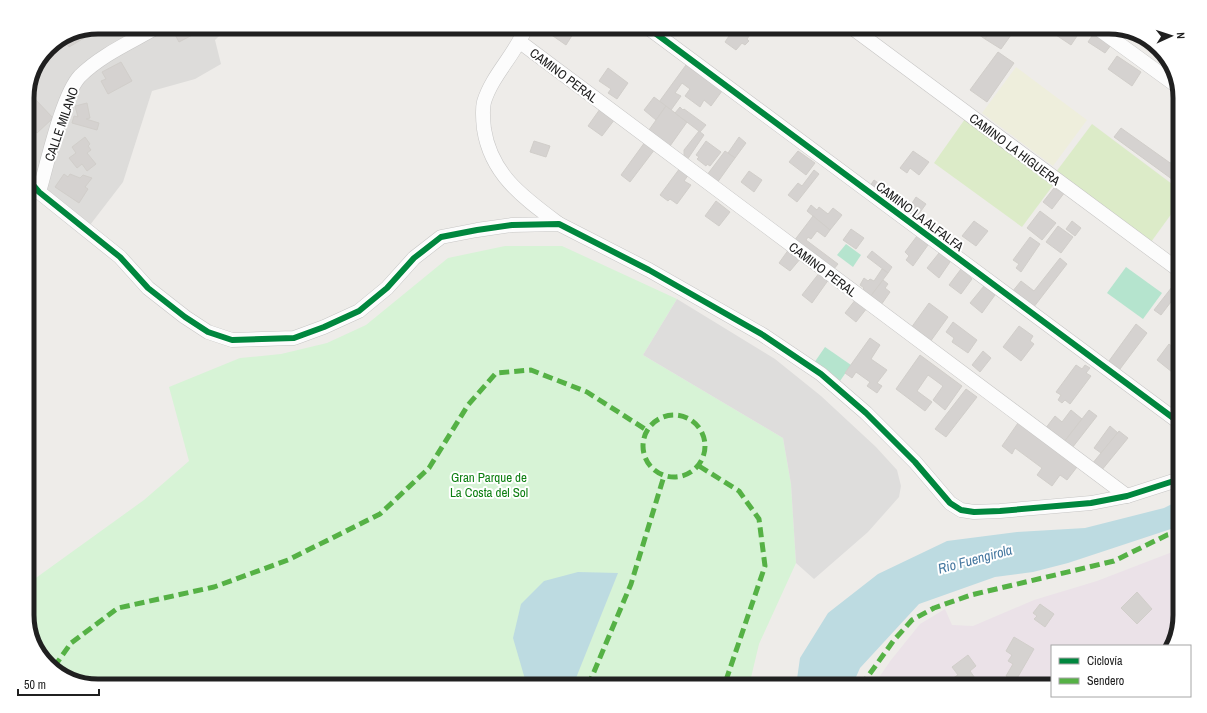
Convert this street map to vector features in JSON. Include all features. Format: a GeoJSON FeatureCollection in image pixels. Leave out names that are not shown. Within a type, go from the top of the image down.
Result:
{"type":"FeatureCollection","features":[{"type":"Feature","properties":{"kind":"street","name":"CALLE MILANO"},"geometry":{"type":"LineString","coordinates":[[40,192],[69,93],[78,78],[93,64],[145,34]]}},
{"type":"Feature","properties":{"kind":"street"},"geometry":{"type":"LineString","coordinates":[[523,34],[520,42],[491,87],[484,102],[483,118],[490,153],[510,184],[524,198],[559,224],[648,270],[763,335],[821,374],[866,413],[915,462],[950,504],[961,510],[974,512],[1091,503],[1126,496],[1173,482]]}},
{"type":"Feature","properties":{"kind":"street","name":"CAMINO LA ALFALFA"},"geometry":{"type":"LineString","coordinates":[[656,34],[1173,418]]}},
{"type":"Feature","properties":{"kind":"street","name":"CAMINO LA HIGUERA"},"geometry":{"type":"LineString","coordinates":[[860,34],[1173,266]]}},
{"type":"Feature","properties":{"kind":"street"},"geometry":{"type":"LineString","coordinates":[[1106,34],[1170,81]]}},
{"type":"Feature","properties":{"kind":"street","name":"CAMINO PERAL"},"geometry":{"type":"LineString","coordinates":[[520,42],[1126,496]]}},
{"type":"Feature","properties":{"kind":"street"},"geometry":{"type":"LineString","coordinates":[[34,186],[120,257],[148,288],[185,318],[208,332],[232,340],[294,338],[324,327],[359,311],[387,288],[414,258],[441,237],[512,225],[559,224]]}},
{"type":"Feature","properties":{"kind":"shaded area"},"geometry":{"type":"Polygon","coordinates":[[[221,34],[215,40],[221,64],[195,79],[152,91],[123,182],[90,225],[34,197],[34,94],[36,82],[45,63],[53,53],[63,45],[86,35],[221,34]]]}},
{"type":"Feature","properties":{"kind":"shaded area"},"geometry":{"type":"Polygon","coordinates":[[[677,299],[775,359],[821,396],[876,447],[897,470],[901,486],[899,497],[868,532],[814,579],[796,563],[791,484],[783,438],[643,355],[677,299]]]}},
{"type":"Feature","properties":{"kind":"shaded area"},"geometry":{"type":"Polygon","coordinates":[[[1173,552],[1173,614],[1171,631],[1165,645],[1051,645],[1051,679],[878,679],[920,624],[945,609],[952,625],[973,626],[1034,600],[1097,581],[1173,552]]]}},
{"type":"Feature","properties":{"kind":"green space"},"geometry":{"type":"Polygon","coordinates":[[[1016,67],[1087,120],[1053,166],[982,113],[1016,67]]]}},
{"type":"Feature","properties":{"kind":"green space"},"geometry":{"type":"Polygon","coordinates":[[[965,119],[1054,184],[1022,227],[934,163],[965,119]]]}},
{"type":"Feature","properties":{"kind":"green space"},"geometry":{"type":"Polygon","coordinates":[[[1092,124],[1173,185],[1173,212],[1151,242],[1056,172],[1092,124]]]}},
{"type":"Feature","properties":{"kind":"green space"},"geometry":{"type":"Polygon","coordinates":[[[846,244],[861,255],[853,267],[837,255],[846,244]]]}},
{"type":"Feature","properties":{"kind":"green space","name":"Gran Parque de La Costa del Sol"},"geometry":{"type":"Polygon","coordinates":[[[505,246],[562,246],[677,299],[643,355],[783,438],[791,484],[796,563],[759,644],[751,679],[98,679],[82,677],[59,666],[45,650],[37,635],[34,619],[34,579],[144,500],[189,461],[169,387],[240,358],[281,354],[327,343],[366,325],[448,258],[505,246]]]}},
{"type":"Feature","properties":{"kind":"green space"},"geometry":{"type":"Polygon","coordinates":[[[1126,267],[1162,293],[1143,319],[1107,293],[1126,267]]]}},
{"type":"Feature","properties":{"kind":"green space"},"geometry":{"type":"Polygon","coordinates":[[[825,347],[851,365],[840,381],[814,363],[825,347]]]}},
{"type":"Feature","properties":{"kind":"water","name":"Rio Fuengirola"},"geometry":{"type":"Polygon","coordinates":[[[1173,504],[1173,528],[1068,563],[1033,572],[995,577],[919,604],[860,668],[855,679],[797,679],[800,658],[828,613],[878,574],[947,541],[1017,532],[1085,528],[1164,508],[1173,504]]]}},
{"type":"Feature","properties":{"kind":"water"},"geometry":{"type":"Polygon","coordinates":[[[578,572],[618,573],[575,679],[525,679],[513,638],[521,604],[544,581],[578,572]]]}},
{"type":"Feature","properties":{"kind":"building"},"geometry":{"type":"Polygon","coordinates":[[[175,34],[194,34],[179,42],[175,34]]]}},
{"type":"Feature","properties":{"kind":"building"},"geometry":{"type":"Polygon","coordinates":[[[550,34],[573,34],[566,45],[550,34]]]}},
{"type":"Feature","properties":{"kind":"building"},"geometry":{"type":"Polygon","coordinates":[[[730,34],[734,36],[736,34],[751,34],[747,39],[749,41],[745,45],[742,43],[736,50],[725,42],[730,34]]]}},
{"type":"Feature","properties":{"kind":"building"},"geometry":{"type":"Polygon","coordinates":[[[978,34],[989,34],[985,39],[978,34]]]}},
{"type":"Feature","properties":{"kind":"building"},"geometry":{"type":"Polygon","coordinates":[[[989,34],[1011,35],[1001,49],[985,39],[989,34]]]}},
{"type":"Feature","properties":{"kind":"building"},"geometry":{"type":"Polygon","coordinates":[[[1057,34],[1078,34],[1071,45],[1056,35],[1057,34]]]}},
{"type":"Feature","properties":{"kind":"building"},"geometry":{"type":"Polygon","coordinates":[[[1093,34],[1095,34],[1111,45],[1105,53],[1088,42],[1093,34]]]}},
{"type":"Feature","properties":{"kind":"building"},"geometry":{"type":"Polygon","coordinates":[[[89,35],[89,35],[69,47],[66,43],[74,39],[89,35]]]}},
{"type":"Feature","properties":{"kind":"building"},"geometry":{"type":"Polygon","coordinates":[[[1119,35],[1126,36],[1124,39],[1119,35]]]}},
{"type":"Feature","properties":{"kind":"building"},"geometry":{"type":"Polygon","coordinates":[[[998,52],[1014,63],[987,102],[970,90],[998,52]]]}},
{"type":"Feature","properties":{"kind":"building"},"geometry":{"type":"Polygon","coordinates":[[[1117,56],[1141,72],[1132,86],[1108,69],[1117,56]]]}},
{"type":"Feature","properties":{"kind":"building"},"geometry":{"type":"Polygon","coordinates":[[[121,62],[132,81],[108,94],[101,81],[106,79],[102,72],[121,62]]]}},
{"type":"Feature","properties":{"kind":"building"},"geometry":{"type":"Polygon","coordinates":[[[686,65],[722,91],[711,106],[704,100],[700,107],[685,96],[690,89],[682,83],[675,93],[681,96],[671,110],[659,102],[686,65]]]}},
{"type":"Feature","properties":{"kind":"building"},"geometry":{"type":"Polygon","coordinates":[[[608,68],[628,83],[617,99],[608,93],[611,89],[599,81],[608,68]]]}},
{"type":"Feature","properties":{"kind":"building"},"geometry":{"type":"Polygon","coordinates":[[[654,97],[666,106],[656,120],[644,110],[654,97]]]}},
{"type":"Feature","properties":{"kind":"building"},"geometry":{"type":"Polygon","coordinates":[[[36,100],[53,118],[37,133],[34,130],[34,102],[36,100]]]}},
{"type":"Feature","properties":{"kind":"building"},"geometry":{"type":"Polygon","coordinates":[[[87,103],[90,118],[86,119],[99,123],[97,130],[72,123],[74,116],[78,117],[75,106],[87,103]]]}},
{"type":"Feature","properties":{"kind":"building"},"geometry":{"type":"Polygon","coordinates":[[[666,106],[687,122],[670,146],[649,130],[666,106]]]}},
{"type":"Feature","properties":{"kind":"building"},"geometry":{"type":"Polygon","coordinates":[[[680,107],[706,125],[700,132],[675,113],[680,107]]]}},
{"type":"Feature","properties":{"kind":"building"},"geometry":{"type":"Polygon","coordinates":[[[600,109],[615,119],[602,136],[588,126],[600,109]]]}},
{"type":"Feature","properties":{"kind":"building"},"geometry":{"type":"Polygon","coordinates":[[[1121,128],[1173,165],[1173,180],[1114,137],[1121,128]]]}},
{"type":"Feature","properties":{"kind":"building"},"geometry":{"type":"Polygon","coordinates":[[[699,131],[704,135],[687,160],[684,158],[684,150],[699,131]]]}},
{"type":"Feature","properties":{"kind":"building"},"geometry":{"type":"Polygon","coordinates":[[[85,137],[90,144],[88,146],[91,150],[87,153],[96,164],[87,171],[82,164],[77,168],[69,158],[76,153],[72,147],[85,137]]]}},
{"type":"Feature","properties":{"kind":"building"},"geometry":{"type":"Polygon","coordinates":[[[739,137],[746,143],[735,158],[728,153],[739,137]]]}},
{"type":"Feature","properties":{"kind":"building"},"geometry":{"type":"Polygon","coordinates":[[[534,141],[550,146],[546,157],[530,152],[534,141]]]}},
{"type":"Feature","properties":{"kind":"building"},"geometry":{"type":"Polygon","coordinates":[[[706,141],[721,152],[710,166],[707,164],[706,166],[697,159],[699,157],[696,155],[706,141]]]}},
{"type":"Feature","properties":{"kind":"building"},"geometry":{"type":"Polygon","coordinates":[[[645,142],[655,149],[630,182],[621,175],[645,142]]]}},
{"type":"Feature","properties":{"kind":"building"},"geometry":{"type":"Polygon","coordinates":[[[725,151],[735,158],[717,183],[707,175],[725,151]]]}},
{"type":"Feature","properties":{"kind":"building"},"geometry":{"type":"Polygon","coordinates":[[[798,151],[815,163],[806,175],[789,162],[798,151]]]}},
{"type":"Feature","properties":{"kind":"building"},"geometry":{"type":"Polygon","coordinates":[[[913,151],[929,162],[919,175],[910,168],[907,173],[900,168],[913,151]]]}},
{"type":"Feature","properties":{"kind":"building"},"geometry":{"type":"Polygon","coordinates":[[[680,168],[689,174],[684,181],[691,185],[677,204],[670,199],[668,201],[660,195],[680,168]]]}},
{"type":"Feature","properties":{"kind":"building"},"geometry":{"type":"Polygon","coordinates":[[[814,170],[819,174],[797,202],[788,195],[798,183],[802,186],[814,170]]]}},
{"type":"Feature","properties":{"kind":"building"},"geometry":{"type":"Polygon","coordinates":[[[749,171],[762,180],[754,192],[741,182],[749,171]]]}},
{"type":"Feature","properties":{"kind":"building"},"geometry":{"type":"Polygon","coordinates":[[[64,174],[68,177],[70,174],[80,178],[83,175],[92,178],[85,187],[88,189],[79,203],[55,187],[64,174]]]}},
{"type":"Feature","properties":{"kind":"building"},"geometry":{"type":"Polygon","coordinates":[[[874,180],[884,187],[881,192],[870,186],[874,180]]]}},
{"type":"Feature","properties":{"kind":"building"},"geometry":{"type":"Polygon","coordinates":[[[1054,188],[1059,191],[1061,188],[1065,192],[1052,209],[1043,202],[1054,188]]]}},
{"type":"Feature","properties":{"kind":"building"},"geometry":{"type":"Polygon","coordinates":[[[916,197],[926,204],[916,218],[907,211],[916,197]]]}},
{"type":"Feature","properties":{"kind":"building"},"geometry":{"type":"Polygon","coordinates":[[[716,201],[730,212],[719,226],[705,216],[716,201]]]}},
{"type":"Feature","properties":{"kind":"building"},"geometry":{"type":"Polygon","coordinates":[[[811,205],[817,210],[819,207],[828,214],[833,208],[842,215],[830,230],[807,211],[811,205]]]}},
{"type":"Feature","properties":{"kind":"building"},"geometry":{"type":"Polygon","coordinates":[[[1040,211],[1056,223],[1042,240],[1027,228],[1040,211]]]}},
{"type":"Feature","properties":{"kind":"building"},"geometry":{"type":"Polygon","coordinates":[[[813,216],[830,230],[825,237],[817,231],[811,239],[808,237],[806,240],[838,264],[833,270],[794,241],[813,216]]]}},
{"type":"Feature","properties":{"kind":"building"},"geometry":{"type":"Polygon","coordinates":[[[974,221],[988,231],[976,246],[962,236],[974,221]]]}},
{"type":"Feature","properties":{"kind":"building"},"geometry":{"type":"Polygon","coordinates":[[[1072,221],[1081,228],[1075,236],[1066,229],[1072,221]]]}},
{"type":"Feature","properties":{"kind":"building"},"geometry":{"type":"Polygon","coordinates":[[[1058,226],[1073,237],[1061,253],[1046,242],[1058,226]]]}},
{"type":"Feature","properties":{"kind":"building"},"geometry":{"type":"Polygon","coordinates":[[[851,229],[864,238],[856,249],[843,240],[851,229]]]}},
{"type":"Feature","properties":{"kind":"building"},"geometry":{"type":"Polygon","coordinates":[[[917,236],[928,245],[913,266],[906,260],[909,256],[905,252],[917,236]]]}},
{"type":"Feature","properties":{"kind":"building"},"geometry":{"type":"Polygon","coordinates":[[[1030,237],[1040,244],[1021,272],[1016,268],[1019,264],[1013,260],[1030,237]]]}},
{"type":"Feature","properties":{"kind":"building"},"geometry":{"type":"Polygon","coordinates":[[[789,249],[801,258],[790,271],[779,263],[789,249]]]}},
{"type":"Feature","properties":{"kind":"building"},"geometry":{"type":"Polygon","coordinates":[[[872,251],[892,267],[888,273],[867,257],[872,251]]]}},
{"type":"Feature","properties":{"kind":"building"},"geometry":{"type":"Polygon","coordinates":[[[939,253],[950,262],[939,278],[927,268],[939,253]]]}},
{"type":"Feature","properties":{"kind":"building"},"geometry":{"type":"Polygon","coordinates":[[[1060,258],[1067,264],[1033,308],[1012,292],[1021,281],[1034,291],[1060,258]]]}},
{"type":"Feature","properties":{"kind":"building"},"geometry":{"type":"Polygon","coordinates":[[[882,269],[888,273],[870,297],[861,291],[864,288],[860,285],[864,278],[868,281],[870,279],[874,281],[882,269]]]}},
{"type":"Feature","properties":{"kind":"building"},"geometry":{"type":"Polygon","coordinates":[[[961,269],[972,279],[961,294],[949,285],[961,269]]]}},
{"type":"Feature","properties":{"kind":"building"},"geometry":{"type":"Polygon","coordinates":[[[820,272],[829,279],[812,303],[802,295],[820,272]]]}},
{"type":"Feature","properties":{"kind":"building"},"geometry":{"type":"Polygon","coordinates":[[[883,280],[888,284],[885,288],[890,292],[881,305],[870,297],[883,280]]]}},
{"type":"Feature","properties":{"kind":"building"},"geometry":{"type":"Polygon","coordinates":[[[984,286],[995,295],[982,313],[970,303],[984,286]]]}},
{"type":"Feature","properties":{"kind":"building"},"geometry":{"type":"Polygon","coordinates":[[[1173,286],[1173,299],[1161,315],[1154,310],[1173,286]]]}},
{"type":"Feature","properties":{"kind":"building"},"geometry":{"type":"Polygon","coordinates":[[[856,299],[867,308],[856,322],[845,313],[856,299]]]}},
{"type":"Feature","properties":{"kind":"building"},"geometry":{"type":"Polygon","coordinates":[[[929,303],[948,317],[930,342],[911,328],[929,303]]]}},
{"type":"Feature","properties":{"kind":"building"},"geometry":{"type":"Polygon","coordinates":[[[953,322],[977,340],[968,353],[952,342],[954,338],[946,332],[953,322]]]}},
{"type":"Feature","properties":{"kind":"building"},"geometry":{"type":"Polygon","coordinates":[[[1136,324],[1147,333],[1120,369],[1109,361],[1136,324]]]}},
{"type":"Feature","properties":{"kind":"building"},"geometry":{"type":"Polygon","coordinates":[[[1019,326],[1033,336],[1030,341],[1034,344],[1021,361],[1003,347],[1019,326]]]}},
{"type":"Feature","properties":{"kind":"building"},"geometry":{"type":"Polygon","coordinates":[[[870,338],[880,345],[871,359],[887,370],[877,383],[882,386],[877,393],[867,386],[870,382],[856,372],[852,378],[845,373],[870,338]]]}},
{"type":"Feature","properties":{"kind":"building"},"geometry":{"type":"Polygon","coordinates":[[[1169,344],[1173,347],[1172,372],[1157,360],[1169,344]]]}},
{"type":"Feature","properties":{"kind":"building"},"geometry":{"type":"Polygon","coordinates":[[[983,351],[991,358],[980,372],[972,365],[983,351]]]}},
{"type":"Feature","properties":{"kind":"building"},"geometry":{"type":"Polygon","coordinates":[[[920,355],[962,386],[945,410],[933,400],[943,386],[928,375],[917,391],[932,402],[925,411],[896,389],[920,355]]]}},
{"type":"Feature","properties":{"kind":"building"},"geometry":{"type":"Polygon","coordinates":[[[1076,365],[1082,369],[1085,365],[1090,368],[1086,373],[1091,376],[1070,404],[1065,400],[1062,403],[1058,400],[1061,395],[1056,392],[1076,365]]]}},
{"type":"Feature","properties":{"kind":"building"},"geometry":{"type":"Polygon","coordinates":[[[966,389],[977,397],[946,437],[935,429],[966,389]]]}},
{"type":"Feature","properties":{"kind":"building"},"geometry":{"type":"Polygon","coordinates":[[[1071,410],[1082,419],[1064,442],[1045,429],[1055,416],[1062,422],[1071,410]]]}},
{"type":"Feature","properties":{"kind":"building"},"geometry":{"type":"Polygon","coordinates":[[[1089,410],[1097,416],[1072,448],[1064,442],[1089,410]]]}},
{"type":"Feature","properties":{"kind":"building"},"geometry":{"type":"Polygon","coordinates":[[[1018,423],[1077,467],[1067,480],[1060,475],[1052,486],[1037,475],[1042,468],[1015,448],[1012,454],[1002,446],[1018,423]]]}},
{"type":"Feature","properties":{"kind":"building"},"geometry":{"type":"Polygon","coordinates":[[[1110,426],[1118,433],[1101,453],[1094,448],[1110,426]]]}},
{"type":"Feature","properties":{"kind":"building"},"geometry":{"type":"Polygon","coordinates":[[[1119,431],[1128,438],[1101,471],[1092,464],[1119,431]]]}},
{"type":"Feature","properties":{"kind":"building"},"geometry":{"type":"Polygon","coordinates":[[[1137,592],[1152,609],[1137,624],[1121,608],[1137,592]]]}},
{"type":"Feature","properties":{"kind":"building"},"geometry":{"type":"Polygon","coordinates":[[[1040,604],[1054,614],[1045,627],[1034,619],[1037,616],[1033,613],[1040,604]]]}},
{"type":"Feature","properties":{"kind":"building"},"geometry":{"type":"Polygon","coordinates":[[[1014,637],[1034,649],[1017,679],[1010,679],[1006,676],[1013,664],[1008,661],[1012,655],[1006,651],[1014,637]]]}},
{"type":"Feature","properties":{"kind":"building"},"geometry":{"type":"Polygon","coordinates":[[[968,655],[976,666],[970,671],[976,679],[952,679],[958,675],[952,667],[968,655]]]}},
{"type":"Feature","properties":{"kind":"marked path"},"geometry":{"type":"LineString","coordinates":[[56,663],[71,643],[118,608],[214,587],[288,560],[380,514],[429,468],[468,405],[496,373],[531,370],[587,392],[648,431]]}},
{"type":"Feature","properties":{"kind":"marked path"},"geometry":{"type":"LineString","coordinates":[[674,415],[691,420],[696,424],[700,429],[705,446],[700,463],[696,468],[691,472],[674,477],[657,472],[652,468],[648,463],[643,446],[648,429],[652,424],[657,420],[674,415]]}},
{"type":"Feature","properties":{"kind":"marked path"},"geometry":{"type":"LineString","coordinates":[[699,466],[739,491],[759,519],[765,566],[726,679]]}},
{"type":"Feature","properties":{"kind":"marked path"},"geometry":{"type":"LineString","coordinates":[[591,679],[631,584],[664,476]]}},
{"type":"Feature","properties":{"kind":"marked path"},"geometry":{"type":"LineString","coordinates":[[866,679],[894,640],[912,620],[934,608],[971,595],[1114,561],[1167,535],[1173,534]]}},
{"type":"Feature","properties":{"kind":"cycle path"},"geometry":{"type":"LineString","coordinates":[[656,34],[1173,418]]}},
{"type":"Feature","properties":{"kind":"cycle path"},"geometry":{"type":"LineString","coordinates":[[34,186],[39,192],[120,257],[148,288],[185,317],[208,332],[232,340],[294,338],[324,327],[359,311],[387,288],[414,258],[441,237],[512,225],[559,224],[649,270],[763,335],[821,374],[866,413],[915,462],[950,503],[961,510],[974,512],[1000,511],[1091,503],[1127,496],[1173,481]]}}]}
